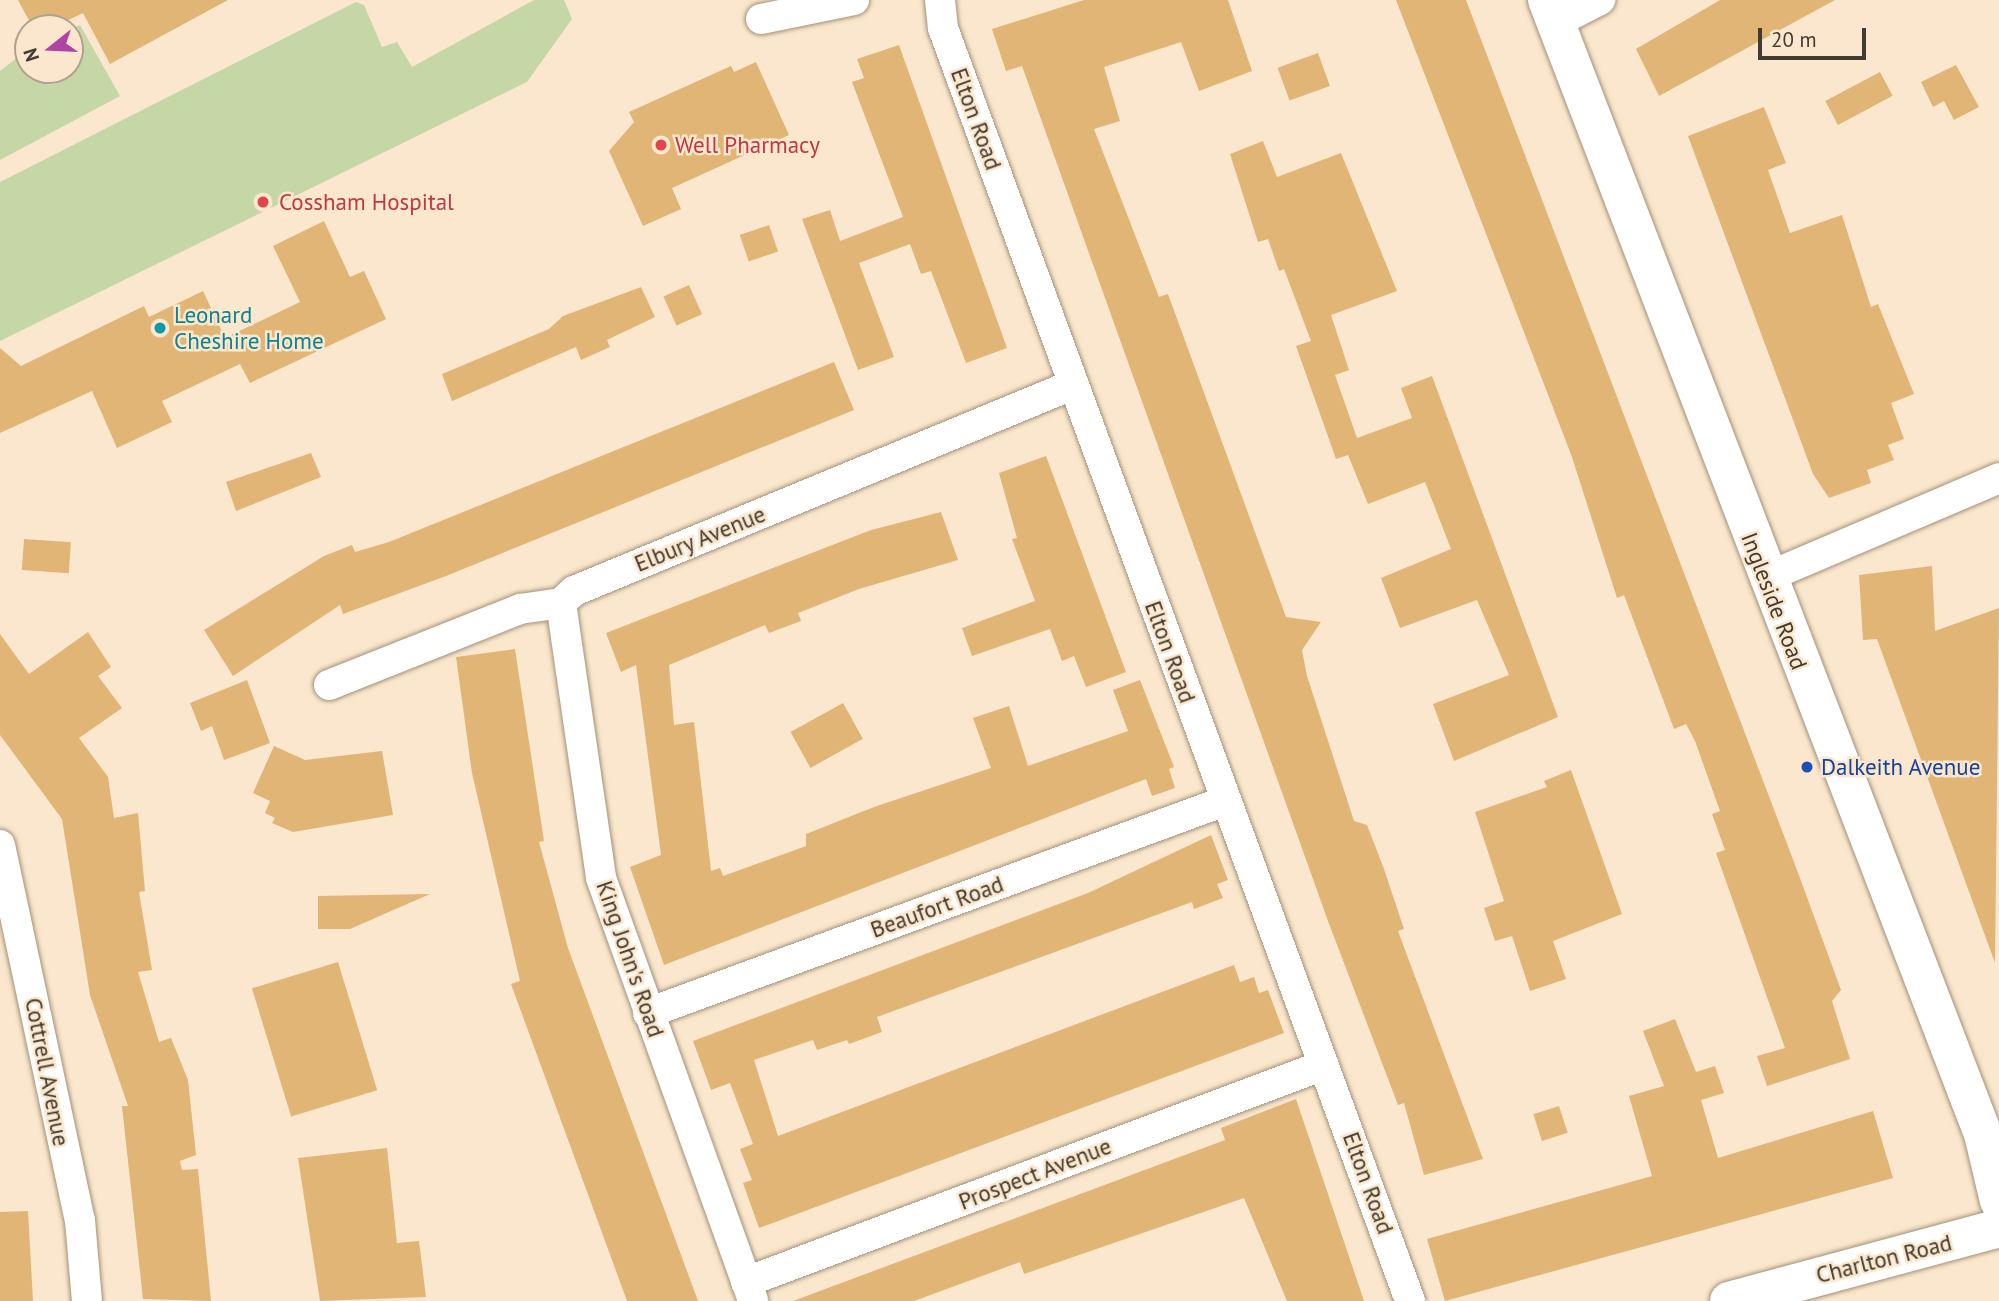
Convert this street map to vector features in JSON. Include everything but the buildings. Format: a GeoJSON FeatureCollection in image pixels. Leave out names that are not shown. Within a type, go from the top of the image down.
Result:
{"type":"FeatureCollection","features":[{"type":"Feature","properties":{"kind":"street"},"geometry":{"type":"LineString","coordinates":[[761,19],[854,0]]}},
{"type":"Feature","properties":{"kind":"street","name":"Elton Road"},"geometry":{"type":"LineString","coordinates":[[940,0],[943,28],[1072,386],[1410,1301]]}},
{"type":"Feature","properties":{"kind":"street"},"geometry":{"type":"LineString","coordinates":[[1551,11],[1600,0]]}},
{"type":"Feature","properties":{"kind":"street","name":"Ingleside Road"},"geometry":{"type":"LineString","coordinates":[[1551,11],[1765,578],[1983,1134],[1999,1201]]}},
{"type":"Feature","properties":{"kind":"street","name":"Elbury Avenue"},"geometry":{"type":"LineString","coordinates":[[329,685],[520,609],[561,603],[574,591],[1072,386]]}},
{"type":"Feature","properties":{"kind":"street"},"geometry":{"type":"LineString","coordinates":[[1765,578],[1999,478]]}},
{"type":"Feature","properties":{"kind":"street","name":"King John's Road"},"geometry":{"type":"LineString","coordinates":[[561,603],[601,878],[749,1292]]}},
{"type":"Feature","properties":{"kind":"street","name":"Beaufort Road"},"geometry":{"type":"LineString","coordinates":[[648,1013],[1225,801]]}},
{"type":"Feature","properties":{"kind":"street","name":"Cottrell Avenue"},"geometry":{"type":"LineString","coordinates":[[0,845],[80,1220],[87,1301]]}},
{"type":"Feature","properties":{"kind":"street","name":"Prospect Avenue"},"geometry":{"type":"LineString","coordinates":[[749,1292],[1324,1065]]}},
{"type":"Feature","properties":{"kind":"street","name":"Charlton Road"},"geometry":{"type":"LineString","coordinates":[[1729,1301],[1999,1228]]}},
{"type":"Feature","properties":{"kind":"green space"},"geometry":{"type":"Polygon","coordinates":[[[534,0],[564,0],[572,19],[527,82],[0,341],[0,182],[356,2],[364,5],[382,47],[397,42],[412,67],[534,0]]]}},
{"type":"Feature","properties":{"kind":"green space"},"geometry":{"type":"Polygon","coordinates":[[[84,32],[120,96],[0,160],[0,71],[14,60],[14,84],[84,84],[84,32]]]}},
{"type":"Feature","properties":{"kind":"place","name":"Well Pharmacy"},"geometry":{"type":"Point","coordinates":[661,145]}},
{"type":"Feature","properties":{"kind":"place","name":"Cossham Hospital"},"geometry":{"type":"Point","coordinates":[263,202]}},
{"type":"Feature","properties":{"kind":"place","name":"Leonard Cheshire Home"},"geometry":{"type":"Point","coordinates":[160,328]}},
{"type":"Feature","properties":{"kind":"place","name":"Dalkeith Avenue"},"geometry":{"type":"Point","coordinates":[1807,767]}}]}
